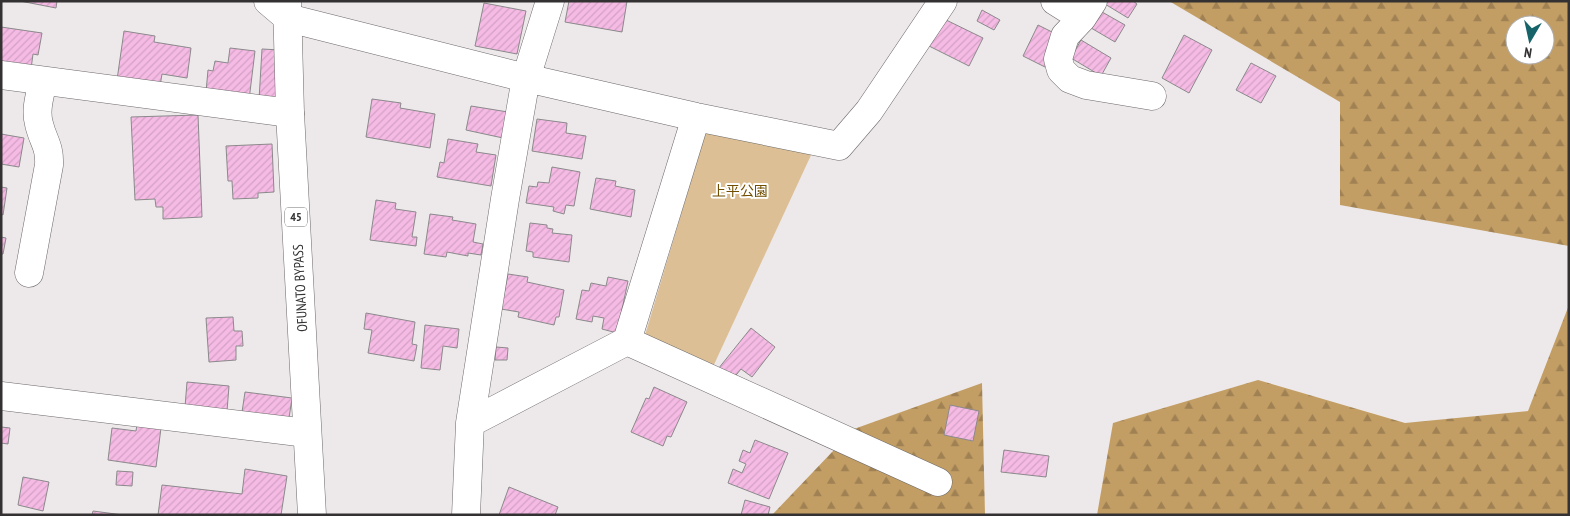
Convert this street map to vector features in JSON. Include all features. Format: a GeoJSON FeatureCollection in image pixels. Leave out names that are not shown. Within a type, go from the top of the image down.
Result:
{"type":"FeatureCollection","features":[{"type":"Feature","properties":{"kind":"main road"},"geometry":{"type":"LineString","coordinates":[[466,515],[470,423],[526,78],[550,1]]}},
{"type":"Feature","properties":{"kind":"main road"},"geometry":{"type":"LineString","coordinates":[[281,7],[526,78],[696,117],[839,146],[870,111],[943,1]]}},
{"type":"Feature","properties":{"kind":"main road"},"geometry":{"type":"LineString","coordinates":[[1055,1],[1088,10],[1065,36],[1058,59],[1061,70],[1070,79],[1086,85],[1152,96]]}},
{"type":"Feature","properties":{"kind":"main road","name":"OFUNATO BYPASS"},"geometry":{"type":"LineString","coordinates":[[281,7],[290,113],[312,515]]}},
{"type":"Feature","properties":{"kind":"main road"},"geometry":{"type":"LineString","coordinates":[[1,75],[290,113]]}},
{"type":"Feature","properties":{"kind":"main road"},"geometry":{"type":"LineString","coordinates":[[29,272],[50,153],[39,125],[37,113],[43,81]]}},
{"type":"Feature","properties":{"kind":"main road"},"geometry":{"type":"LineString","coordinates":[[470,423],[628,342],[696,117]]}},
{"type":"Feature","properties":{"kind":"main road"},"geometry":{"type":"LineString","coordinates":[[628,342],[938,482]]}},
{"type":"Feature","properties":{"kind":"main road"},"geometry":{"type":"LineString","coordinates":[[1,396],[307,432]]}},
{"type":"Feature","properties":{"kind":"green space"},"geometry":{"type":"Polygon","coordinates":[[[1169,1],[1569,1],[1569,246],[1340,205],[1340,102],[1169,1]]]}},
{"type":"Feature","properties":{"kind":"green space","name":"上平公園"},"geometry":{"type":"Polygon","coordinates":[[[707,127],[812,153],[711,371],[643,342],[707,127]]]}},
{"type":"Feature","properties":{"kind":"green space"},"geometry":{"type":"Polygon","coordinates":[[[1569,305],[1569,515],[1097,515],[1113,423],[1258,380],[1405,423],[1528,411],[1569,305]]]}},
{"type":"Feature","properties":{"kind":"green space"},"geometry":{"type":"Polygon","coordinates":[[[982,383],[985,515],[772,515],[854,429],[982,383]]]}},
{"type":"Feature","properties":{"kind":"building"},"geometry":{"type":"Polygon","coordinates":[[[20,1],[57,1],[56,8],[20,1]]]}},
{"type":"Feature","properties":{"kind":"building"},"geometry":{"type":"Polygon","coordinates":[[[569,1],[627,1],[622,32],[565,22],[569,1]]]}},
{"type":"Feature","properties":{"kind":"building"},"geometry":{"type":"Polygon","coordinates":[[[1100,1],[1133,1],[1137,4],[1128,18],[1100,1]]]}},
{"type":"Feature","properties":{"kind":"building"},"geometry":{"type":"Polygon","coordinates":[[[484,3],[526,11],[517,54],[475,46],[484,3]]]}},
{"type":"Feature","properties":{"kind":"building"},"geometry":{"type":"Polygon","coordinates":[[[1095,8],[1125,25],[1115,42],[1086,25],[1095,8]]]}},
{"type":"Feature","properties":{"kind":"building"},"geometry":{"type":"Polygon","coordinates":[[[982,10],[1000,20],[994,30],[977,21],[982,10]]]}},
{"type":"Feature","properties":{"kind":"building"},"geometry":{"type":"Polygon","coordinates":[[[940,17],[983,38],[969,66],[927,45],[940,17]]]}},
{"type":"Feature","properties":{"kind":"building"},"geometry":{"type":"Polygon","coordinates":[[[1038,25],[1060,36],[1045,67],[1023,56],[1038,25]]]}},
{"type":"Feature","properties":{"kind":"building"},"geometry":{"type":"Polygon","coordinates":[[[1,27],[42,33],[38,55],[33,54],[31,69],[1,64],[1,27]]]}},
{"type":"Feature","properties":{"kind":"building"},"geometry":{"type":"Polygon","coordinates":[[[124,31],[155,36],[154,42],[191,48],[187,78],[162,74],[160,86],[117,80],[124,31]]]}},
{"type":"Feature","properties":{"kind":"building"},"geometry":{"type":"Polygon","coordinates":[[[1184,35],[1212,50],[1189,93],[1162,78],[1184,35]]]}},
{"type":"Feature","properties":{"kind":"building"},"geometry":{"type":"Polygon","coordinates":[[[1081,40],[1111,58],[1101,76],[1071,58],[1081,40]]]}},
{"type":"Feature","properties":{"kind":"building"},"geometry":{"type":"Polygon","coordinates":[[[230,48],[255,51],[249,100],[206,92],[208,70],[213,71],[215,61],[228,63],[230,48]]]}},
{"type":"Feature","properties":{"kind":"building"},"geometry":{"type":"Polygon","coordinates":[[[262,49],[280,50],[277,101],[259,100],[262,49]]]}},
{"type":"Feature","properties":{"kind":"building"},"geometry":{"type":"Polygon","coordinates":[[[1251,63],[1276,76],[1261,103],[1236,90],[1251,63]]]}},
{"type":"Feature","properties":{"kind":"building"},"geometry":{"type":"Polygon","coordinates":[[[372,99],[401,103],[400,108],[435,114],[430,148],[366,137],[372,99]]]}},
{"type":"Feature","properties":{"kind":"building"},"geometry":{"type":"Polygon","coordinates":[[[471,106],[508,112],[503,138],[466,130],[471,106]]]}},
{"type":"Feature","properties":{"kind":"building"},"geometry":{"type":"Polygon","coordinates":[[[198,115],[202,217],[163,219],[163,207],[156,207],[155,199],[135,200],[131,117],[198,115]]]}},
{"type":"Feature","properties":{"kind":"building"},"geometry":{"type":"Polygon","coordinates":[[[537,119],[567,123],[566,133],[586,136],[582,159],[532,151],[537,119]]]}},
{"type":"Feature","properties":{"kind":"building"},"geometry":{"type":"Polygon","coordinates":[[[1,134],[24,138],[19,167],[1,164],[1,134]]]}},
{"type":"Feature","properties":{"kind":"building"},"geometry":{"type":"Polygon","coordinates":[[[448,139],[478,144],[476,152],[496,155],[491,186],[437,177],[440,162],[444,163],[448,139]]]}},
{"type":"Feature","properties":{"kind":"building"},"geometry":{"type":"Polygon","coordinates":[[[272,144],[274,192],[258,193],[258,198],[233,199],[232,181],[228,181],[226,146],[272,144]]]}},
{"type":"Feature","properties":{"kind":"building"},"geometry":{"type":"Polygon","coordinates":[[[552,167],[580,172],[574,206],[566,205],[564,214],[553,211],[554,207],[526,203],[529,186],[537,187],[538,182],[549,183],[552,167]]]}},
{"type":"Feature","properties":{"kind":"building"},"geometry":{"type":"Polygon","coordinates":[[[596,178],[616,181],[615,186],[635,190],[631,217],[590,209],[596,178]]]}},
{"type":"Feature","properties":{"kind":"building"},"geometry":{"type":"Polygon","coordinates":[[[1,187],[7,188],[3,215],[1,214],[1,187]]]}},
{"type":"Feature","properties":{"kind":"building"},"geometry":{"type":"Polygon","coordinates":[[[376,200],[396,203],[395,209],[416,212],[412,237],[417,237],[416,246],[370,240],[376,200]]]}},
{"type":"Feature","properties":{"kind":"building"},"geometry":{"type":"Polygon","coordinates":[[[430,214],[453,217],[452,220],[476,224],[473,242],[483,244],[481,255],[468,253],[468,256],[447,252],[446,257],[424,254],[430,214]]]}},
{"type":"Feature","properties":{"kind":"building"},"geometry":{"type":"Polygon","coordinates":[[[530,223],[547,225],[547,228],[553,229],[552,233],[572,235],[569,262],[533,257],[533,252],[526,251],[530,223]]]}},
{"type":"Feature","properties":{"kind":"building"},"geometry":{"type":"Polygon","coordinates":[[[1,237],[6,238],[3,254],[1,254],[1,237]]]}},
{"type":"Feature","properties":{"kind":"building"},"geometry":{"type":"Polygon","coordinates":[[[508,274],[528,277],[527,282],[564,290],[559,317],[556,317],[554,325],[518,317],[519,312],[501,309],[508,274]]]}},
{"type":"Feature","properties":{"kind":"building"},"geometry":{"type":"Polygon","coordinates":[[[608,277],[628,281],[617,333],[602,329],[604,318],[593,316],[592,322],[576,319],[582,290],[589,291],[591,283],[606,286],[608,277]]]}},
{"type":"Feature","properties":{"kind":"building"},"geometry":{"type":"Polygon","coordinates":[[[366,313],[415,322],[412,344],[417,345],[414,361],[368,353],[372,330],[364,329],[366,313]]]}},
{"type":"Feature","properties":{"kind":"building"},"geometry":{"type":"Polygon","coordinates":[[[233,317],[234,331],[242,331],[243,346],[236,346],[236,360],[209,362],[206,318],[233,317]]]}},
{"type":"Feature","properties":{"kind":"building"},"geometry":{"type":"Polygon","coordinates":[[[425,325],[459,329],[457,348],[443,346],[440,370],[421,368],[425,325]]]}},
{"type":"Feature","properties":{"kind":"building"},"geometry":{"type":"Polygon","coordinates":[[[751,328],[775,347],[752,377],[741,369],[728,385],[714,374],[751,328]]]}},
{"type":"Feature","properties":{"kind":"building"},"geometry":{"type":"Polygon","coordinates":[[[496,347],[508,348],[507,360],[495,360],[496,347]]]}},
{"type":"Feature","properties":{"kind":"building"},"geometry":{"type":"Polygon","coordinates":[[[187,382],[229,386],[227,411],[185,407],[187,382]]]}},
{"type":"Feature","properties":{"kind":"building"},"geometry":{"type":"Polygon","coordinates":[[[654,387],[687,402],[671,437],[667,436],[663,446],[631,432],[646,398],[649,399],[654,387]]]}},
{"type":"Feature","properties":{"kind":"building"},"geometry":{"type":"Polygon","coordinates":[[[245,392],[292,398],[288,425],[241,419],[245,392]]]}},
{"type":"Feature","properties":{"kind":"building"},"geometry":{"type":"Polygon","coordinates":[[[950,405],[979,411],[973,441],[944,435],[950,405]]]}},
{"type":"Feature","properties":{"kind":"building"},"geometry":{"type":"Polygon","coordinates":[[[137,424],[161,428],[156,467],[108,460],[112,428],[136,431],[137,424]]]}},
{"type":"Feature","properties":{"kind":"building"},"geometry":{"type":"Polygon","coordinates":[[[1,427],[10,428],[8,444],[1,443],[1,427]]]}},
{"type":"Feature","properties":{"kind":"building"},"geometry":{"type":"Polygon","coordinates":[[[755,440],[788,453],[769,499],[728,483],[733,469],[742,473],[746,464],[739,461],[743,450],[750,453],[755,440]]]}},
{"type":"Feature","properties":{"kind":"building"},"geometry":{"type":"Polygon","coordinates":[[[1004,450],[1049,456],[1046,477],[1001,472],[1004,450]]]}},
{"type":"Feature","properties":{"kind":"building"},"geometry":{"type":"Polygon","coordinates":[[[245,469],[287,476],[281,515],[158,515],[162,485],[242,494],[245,469]]]}},
{"type":"Feature","properties":{"kind":"building"},"geometry":{"type":"Polygon","coordinates":[[[117,471],[133,472],[132,486],[116,485],[117,471]]]}},
{"type":"Feature","properties":{"kind":"building"},"geometry":{"type":"Polygon","coordinates":[[[23,477],[49,482],[43,511],[18,505],[23,477]]]}},
{"type":"Feature","properties":{"kind":"building"},"geometry":{"type":"Polygon","coordinates":[[[509,487],[558,507],[555,515],[499,515],[509,487]]]}},
{"type":"Feature","properties":{"kind":"building"},"geometry":{"type":"Polygon","coordinates":[[[745,500],[770,507],[768,515],[741,515],[745,500]]]}},
{"type":"Feature","properties":{"kind":"building"},"geometry":{"type":"Polygon","coordinates":[[[93,511],[123,515],[92,515],[93,511]]]}}]}
